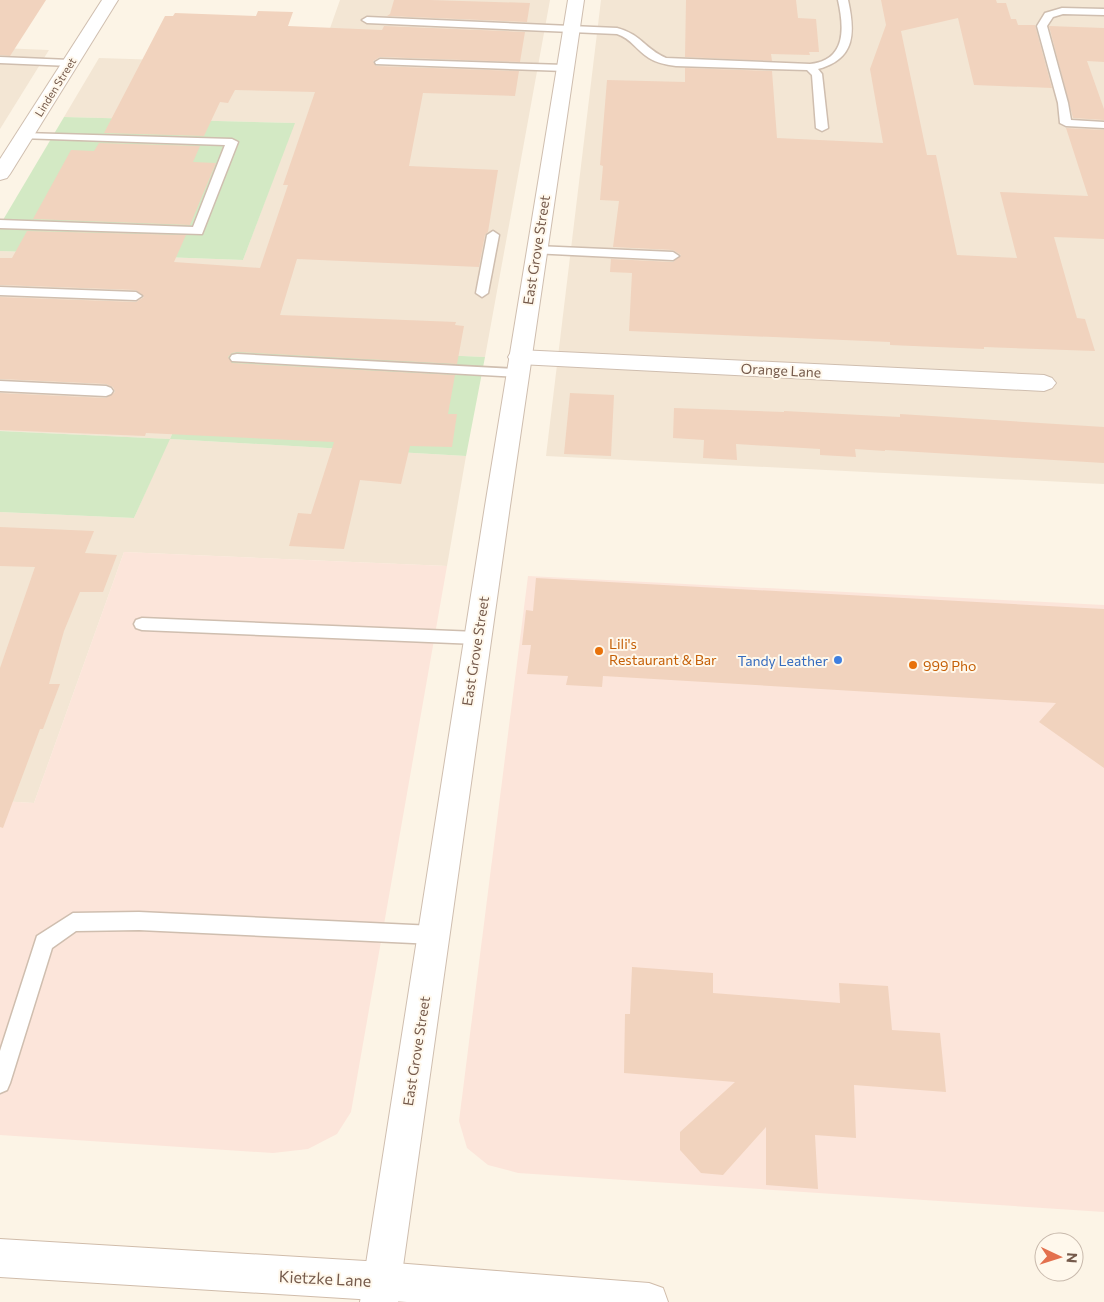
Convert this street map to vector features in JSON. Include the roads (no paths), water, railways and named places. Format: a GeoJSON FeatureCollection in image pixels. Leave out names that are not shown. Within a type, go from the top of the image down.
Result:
{"type":"FeatureCollection","features":[{"type":"Feature","properties":{"kind":"street","name":"Linden Street"},"geometry":{"type":"LineString","coordinates":[[0,173],[110,0]]}},
{"type":"Feature","properties":{"kind":"street","name":"East Grove Street"},"geometry":{"type":"LineString","coordinates":[[380,1292],[518,365],[576,0]]}},
{"type":"Feature","properties":{"kind":"street","name":"Orange Lane"},"geometry":{"type":"LineString","coordinates":[[518,365],[1044,383]]}},
{"type":"Feature","properties":{"kind":"street","name":"Kietzke Lane"},"geometry":{"type":"LineString","coordinates":[[0,1258],[380,1292],[649,1302]]}},
{"type":"Feature","properties":{"kind":"lane"},"geometry":{"type":"LineString","coordinates":[[367,20],[617,31],[628,34],[652,56],[664,61],[676,63],[821,67],[829,63],[840,52],[848,34],[843,0]]}},
{"type":"Feature","properties":{"kind":"lane"},"geometry":{"type":"LineString","coordinates":[[1058,0],[1062,11]]}},
{"type":"Feature","properties":{"kind":"lane"},"geometry":{"type":"LineString","coordinates":[[1104,12],[1062,11],[1049,15],[1042,26],[1063,103],[1066,123],[1104,125]]}},
{"type":"Feature","properties":{"kind":"lane"},"geometry":{"type":"LineString","coordinates":[[0,60],[70,63]]}},
{"type":"Feature","properties":{"kind":"lane"},"geometry":{"type":"LineString","coordinates":[[380,62],[565,68]]}},
{"type":"Feature","properties":{"kind":"lane"},"geometry":{"type":"LineString","coordinates":[[810,67],[818,74],[822,128]]}},
{"type":"Feature","properties":{"kind":"lane"},"geometry":{"type":"LineString","coordinates":[[0,224],[198,231],[232,142],[24,136]]}},
{"type":"Feature","properties":{"kind":"lane"},"geometry":{"type":"LineString","coordinates":[[482,293],[493,235]]}},
{"type":"Feature","properties":{"kind":"lane"},"geometry":{"type":"LineString","coordinates":[[536,250],[673,256]]}},
{"type":"Feature","properties":{"kind":"lane"},"geometry":{"type":"LineString","coordinates":[[0,291],[136,296]]}},
{"type":"Feature","properties":{"kind":"lane"},"geometry":{"type":"LineString","coordinates":[[237,358],[518,365]]}},
{"type":"Feature","properties":{"kind":"lane"},"geometry":{"type":"LineString","coordinates":[[0,386],[106,391]]}},
{"type":"Feature","properties":{"kind":"lane"},"geometry":{"type":"LineString","coordinates":[[142,624],[477,638]]}},
{"type":"Feature","properties":{"kind":"lane"},"geometry":{"type":"LineString","coordinates":[[0,1083],[44,942],[74,922],[138,921],[434,935]]}},
{"type":"Feature","properties":{"kind":"place","name":"Lili's Restaurant & Bar"},"geometry":{"type":"Point","coordinates":[599,651]}},
{"type":"Feature","properties":{"kind":"place","name":"Tandy Leather"},"geometry":{"type":"Point","coordinates":[838,660]}},
{"type":"Feature","properties":{"kind":"place","name":"999 Pho"},"geometry":{"type":"Point","coordinates":[913,665]}}]}
